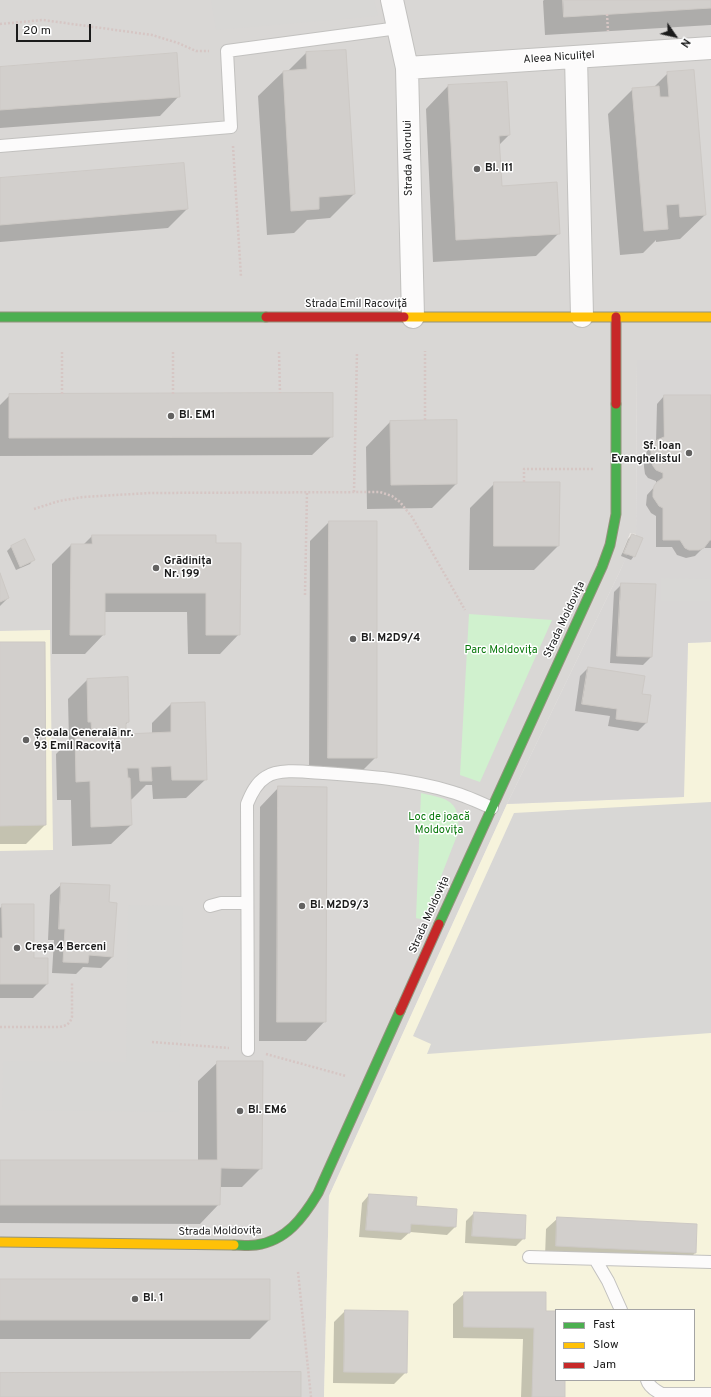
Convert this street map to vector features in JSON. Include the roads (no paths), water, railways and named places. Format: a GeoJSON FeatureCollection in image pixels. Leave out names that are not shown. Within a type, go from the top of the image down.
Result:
{"type":"FeatureCollection","features":[{"type":"Feature","properties":{"kind":"street","name":"Strada Aliorului"},"geometry":{"type":"LineString","coordinates":[[392,0],[407,68],[413,317]]}},
{"type":"Feature","properties":{"kind":"street","name":"Aleea Niculițel"},"geometry":{"type":"LineString","coordinates":[[407,68],[711,48]]}},
{"type":"Feature","properties":{"kind":"street"},"geometry":{"type":"LineString","coordinates":[[576,57],[582,316]]}},
{"type":"Feature","properties":{"kind":"street","name":"Strada Emil Racoviță"},"geometry":{"type":"LineString","coordinates":[[0,317],[711,317]]}},
{"type":"Feature","properties":{"kind":"street","name":"Strada Moldovița"},"geometry":{"type":"LineString","coordinates":[[0,1242],[255,1245],[268,1243],[281,1238],[303,1218],[318,1193],[606,559],[616,514],[616,317]]}},
{"type":"Feature","properties":{"kind":"lane"},"geometry":{"type":"LineString","coordinates":[[0,146],[231,127],[227,51],[398,28]]}},
{"type":"Feature","properties":{"kind":"lane"},"geometry":{"type":"LineString","coordinates":[[248,1050],[247,804],[254,789],[265,777],[277,772],[375,776],[412,782],[453,792],[492,808]]}},
{"type":"Feature","properties":{"kind":"lane"},"geometry":{"type":"LineString","coordinates":[[210,906],[221,903],[247,903]]}},
{"type":"Feature","properties":{"kind":"lane"},"geometry":{"type":"LineString","coordinates":[[529,1257],[711,1262]]}},
{"type":"Feature","properties":{"kind":"lane"},"geometry":{"type":"LineString","coordinates":[[595,1259],[608,1281],[621,1309]]}},
{"type":"Feature","properties":{"kind":"lane"},"geometry":{"type":"LineString","coordinates":[[647,1381],[648,1384],[662,1394],[711,1394]]}},
{"type":"Feature","properties":{"kind":"place","name":"Bl. I11"},"geometry":{"type":"Point","coordinates":[477,169]}},
{"type":"Feature","properties":{"kind":"place","name":"Bl. EM1"},"geometry":{"type":"Point","coordinates":[171,416]}},
{"type":"Feature","properties":{"kind":"place","name":"Sf. Ioan Evanghelistul"},"geometry":{"type":"Point","coordinates":[689,453]}},
{"type":"Feature","properties":{"kind":"place","name":"Grădinița Nr. 199"},"geometry":{"type":"Point","coordinates":[156,568]}},
{"type":"Feature","properties":{"kind":"place","name":"Bl. M2D9/4"},"geometry":{"type":"Point","coordinates":[353,639]}},
{"type":"Feature","properties":{"kind":"place","name":"Școala Generală nr. 93 Emil Racoviță"},"geometry":{"type":"Point","coordinates":[26,740]}},
{"type":"Feature","properties":{"kind":"place","name":"Bl. M2D9/3"},"geometry":{"type":"Point","coordinates":[302,906]}},
{"type":"Feature","properties":{"kind":"place","name":"Creșa 4 Berceni"},"geometry":{"type":"Point","coordinates":[17,948]}},
{"type":"Feature","properties":{"kind":"place","name":"Bl. EM6"},"geometry":{"type":"Point","coordinates":[240,1111]}},
{"type":"Feature","properties":{"kind":"place","name":"Bl. 1"},"geometry":{"type":"Point","coordinates":[135,1299]}},
{"type":"Feature","properties":{"kind":"park label","name":"Parc Moldovița"},"geometry":{"type":"Point","coordinates":[501,651]}},
{"type":"Feature","properties":{"kind":"park label","name":"Loc de joacă Moldovița"},"geometry":{"type":"Point","coordinates":[439,824]}}]}
